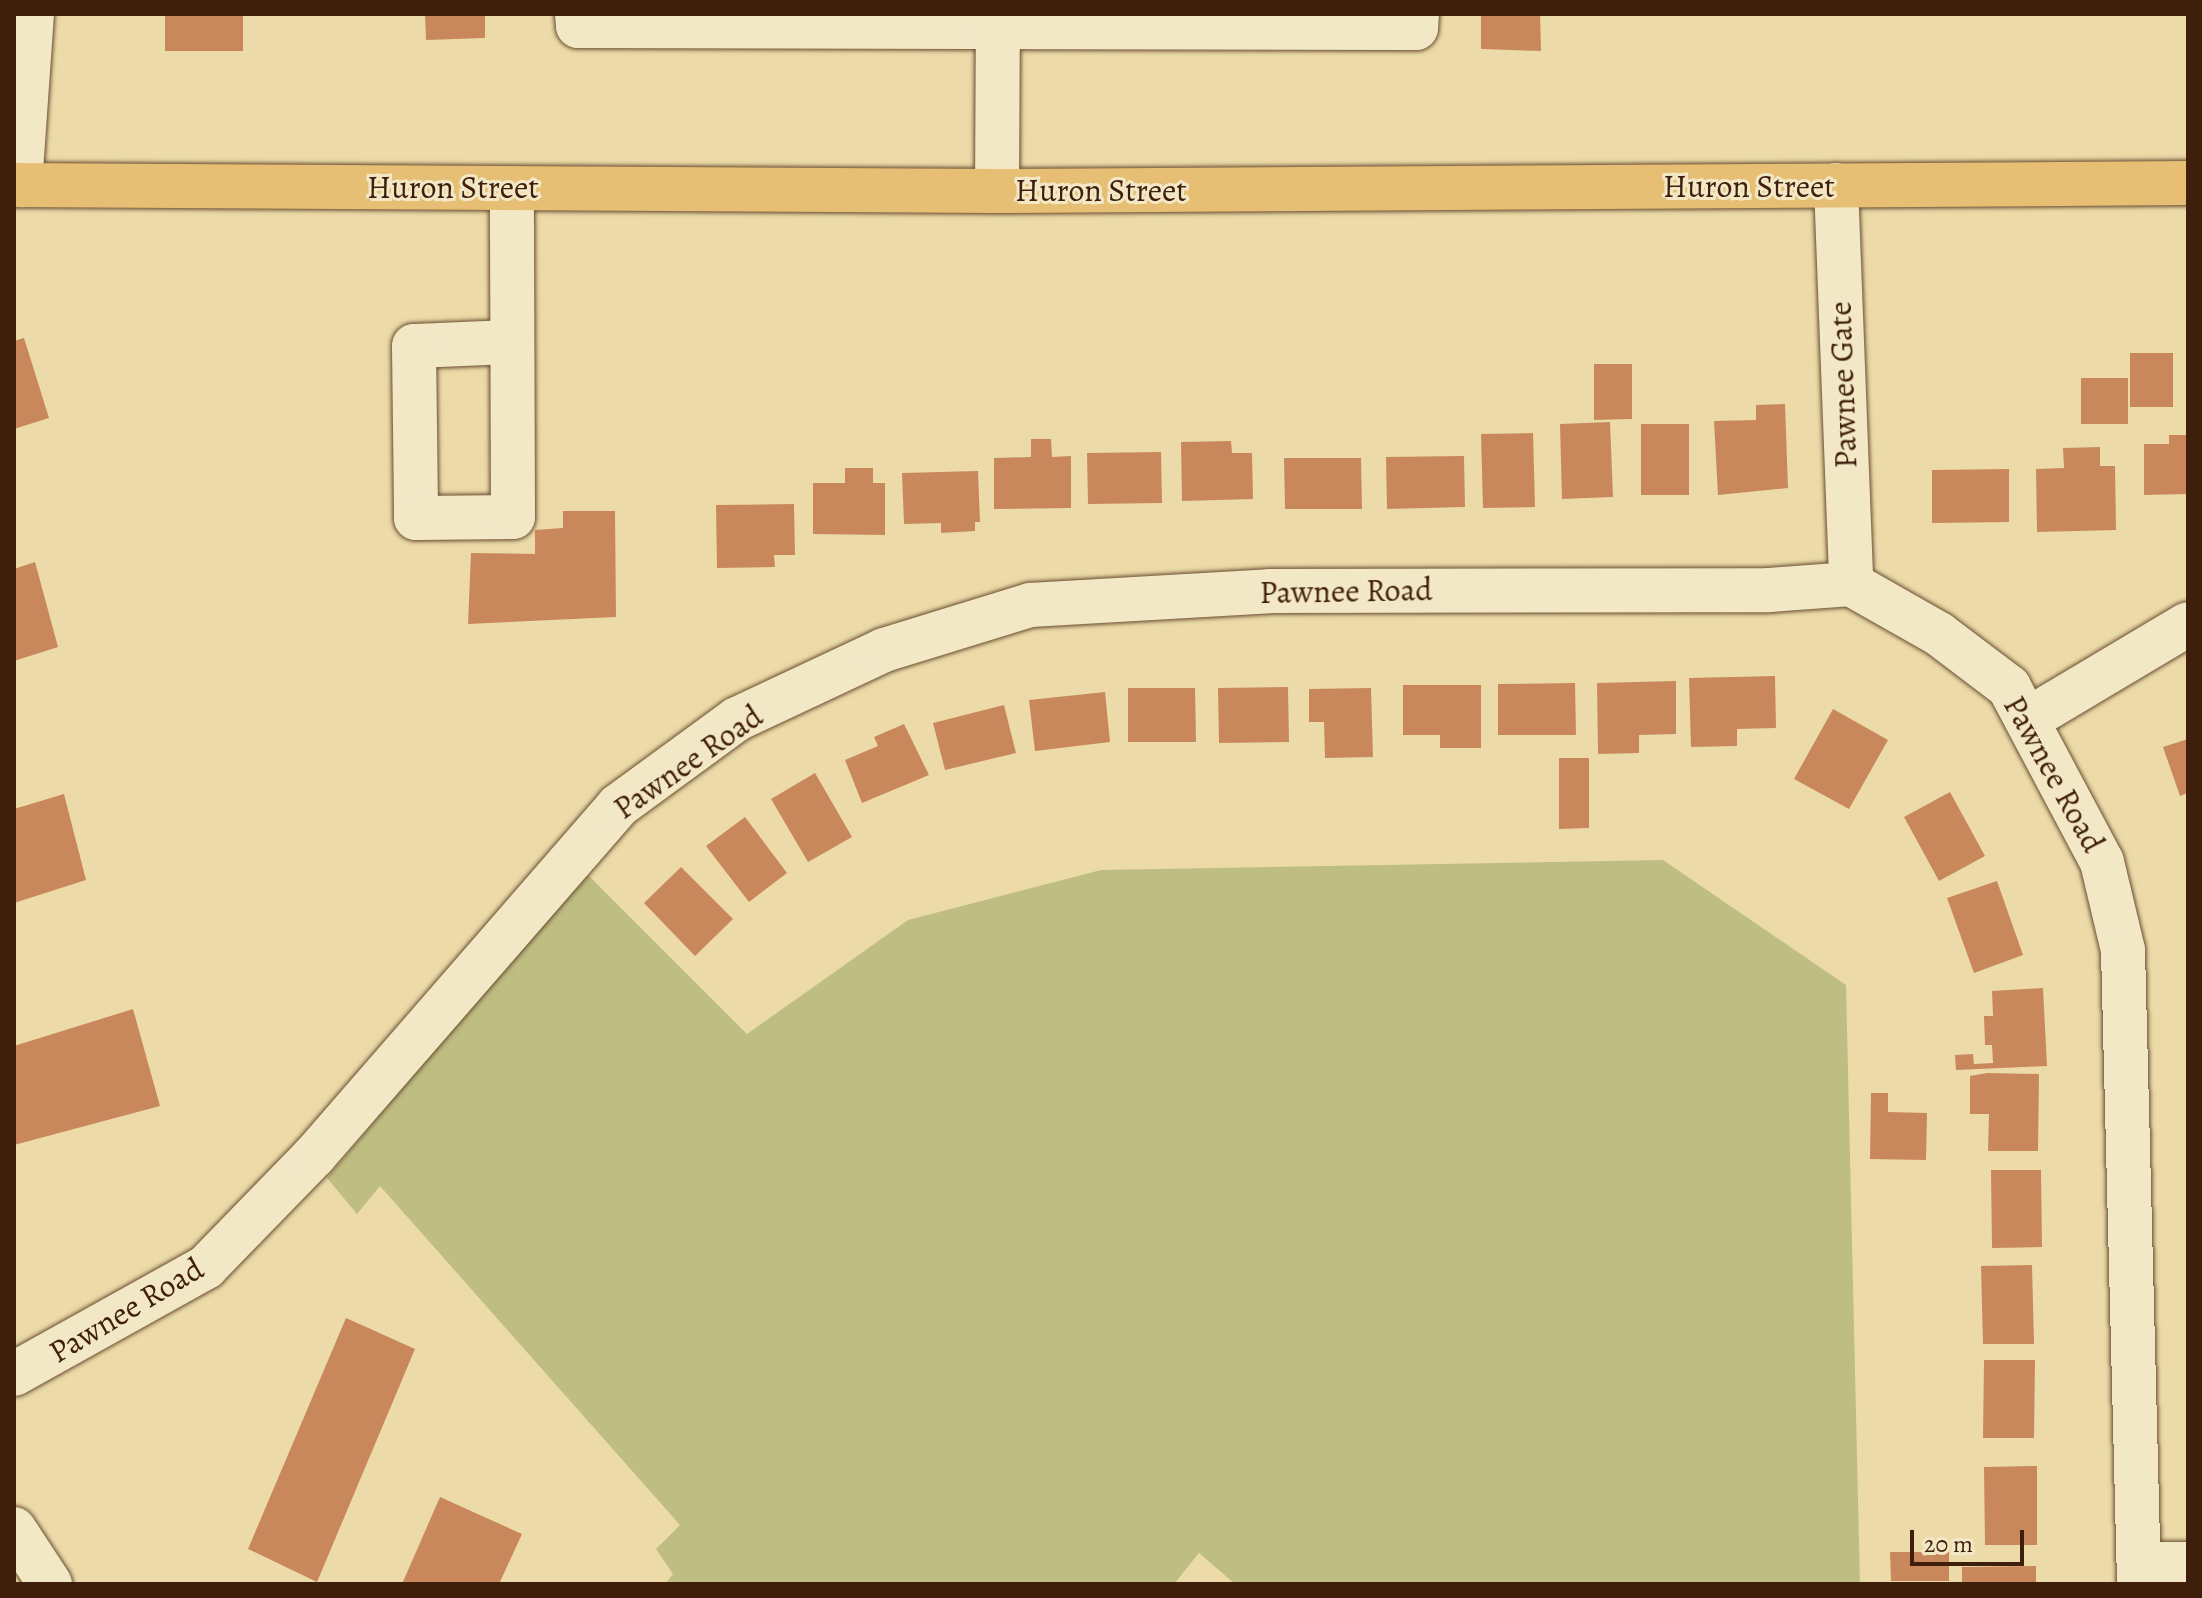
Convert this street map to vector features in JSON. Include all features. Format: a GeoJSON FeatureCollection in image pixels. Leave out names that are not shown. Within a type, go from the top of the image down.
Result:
{"type":"FeatureCollection","features":[{"type":"Feature","properties":{"kind":"main road","name":"Huron Street"},"geometry":{"type":"LineString","coordinates":[[17,185],[997,191],[2188,183]]}},
{"type":"Feature","properties":{"kind":"street"},"geometry":{"type":"LineString","coordinates":[[17,185],[32,14]]}},
{"type":"Feature","properties":{"kind":"street"},"geometry":{"type":"LineString","coordinates":[[577,14],[578,26],[998,21],[1416,28],[1417,14]]}},
{"type":"Feature","properties":{"kind":"street"},"geometry":{"type":"LineString","coordinates":[[997,191],[998,21]]}},
{"type":"Feature","properties":{"kind":"street","name":"Pawnee Gate"},"geometry":{"type":"LineString","coordinates":[[1836,185],[1851,584]]}},
{"type":"Feature","properties":{"kind":"street"},"geometry":{"type":"LineString","coordinates":[[511,342],[512,188]]}},
{"type":"Feature","properties":{"kind":"street","name":"Pawnee Road"},"geometry":{"type":"LineString","coordinates":[[14,1374],[206,1267],[314,1156],[618,806],[737,719],[884,650],[1030,605],[1270,591],[1769,590],[1851,584],[1939,634],[2009,687],[2102,862],[2123,950],[2140,1574]]}},
{"type":"Feature","properties":{"kind":"street"},"geometry":{"type":"LineString","coordinates":[[2027,720],[2188,624]]}},
{"type":"Feature","properties":{"kind":"street"},"geometry":{"type":"LineString","coordinates":[[14,1529],[50,1584]]}},
{"type":"Feature","properties":{"kind":"street"},"geometry":{"type":"LineString","coordinates":[[2140,1574],[2188,1564]]}},
{"type":"Feature","properties":{"kind":"shaded area"},"geometry":{"type":"Polygon","coordinates":[[[1663,860],[1846,985],[1860,1584],[1235,1584],[1199,1553],[1174,1584],[665,1584],[673,1574],[656,1549],[680,1525],[380,1186],[357,1214],[327,1178],[584,871],[747,1034],[908,920],[1101,870],[1663,860]]]}},
{"type":"Feature","properties":{"kind":"building"},"geometry":{"type":"Polygon","coordinates":[[[165,14],[243,14],[243,51],[165,51],[165,14]]]}},
{"type":"Feature","properties":{"kind":"building"},"geometry":{"type":"Polygon","coordinates":[[[425,14],[485,14],[485,38],[426,40],[425,14]]]}},
{"type":"Feature","properties":{"kind":"building"},"geometry":{"type":"Polygon","coordinates":[[[1481,14],[1540,14],[1541,51],[1481,49],[1481,14]]]}},
{"type":"Feature","properties":{"kind":"building"},"geometry":{"type":"Polygon","coordinates":[[[24,338],[49,418],[14,429],[14,341],[24,338]]]}},
{"type":"Feature","properties":{"kind":"building"},"geometry":{"type":"Polygon","coordinates":[[[2130,353],[2173,353],[2173,407],[2130,407],[2130,353]]]}},
{"type":"Feature","properties":{"kind":"building"},"geometry":{"type":"Polygon","coordinates":[[[1594,364],[1632,364],[1632,419],[1594,420],[1594,364]]]}},
{"type":"Feature","properties":{"kind":"building"},"geometry":{"type":"Polygon","coordinates":[[[2081,378],[2128,378],[2128,424],[2081,424],[2081,378]]]}},
{"type":"Feature","properties":{"kind":"building"},"geometry":{"type":"Polygon","coordinates":[[[1785,404],[1788,488],[1718,495],[1714,421],[1756,420],[1756,405],[1785,404]]]}},
{"type":"Feature","properties":{"kind":"building"},"geometry":{"type":"Polygon","coordinates":[[[1610,422],[1613,497],[1562,499],[1560,424],[1610,422]]]}},
{"type":"Feature","properties":{"kind":"building"},"geometry":{"type":"Polygon","coordinates":[[[1641,424],[1689,424],[1689,495],[1641,495],[1641,424]]]}},
{"type":"Feature","properties":{"kind":"building"},"geometry":{"type":"Polygon","coordinates":[[[1533,433],[1535,507],[1483,508],[1481,434],[1533,433]]]}},
{"type":"Feature","properties":{"kind":"building"},"geometry":{"type":"Polygon","coordinates":[[[2169,435],[2188,435],[2188,494],[2144,495],[2144,444],[2169,444],[2169,435]]]}},
{"type":"Feature","properties":{"kind":"building"},"geometry":{"type":"Polygon","coordinates":[[[1031,439],[1051,439],[1052,457],[1071,456],[1071,508],[994,509],[994,458],[1031,457],[1031,439]]]}},
{"type":"Feature","properties":{"kind":"building"},"geometry":{"type":"Polygon","coordinates":[[[1231,441],[1232,453],[1252,453],[1253,499],[1182,501],[1181,442],[1231,441]]]}},
{"type":"Feature","properties":{"kind":"building"},"geometry":{"type":"Polygon","coordinates":[[[2100,447],[2100,466],[2115,466],[2116,530],[2037,532],[2036,469],[2064,468],[2063,448],[2100,447]]]}},
{"type":"Feature","properties":{"kind":"building"},"geometry":{"type":"Polygon","coordinates":[[[1161,452],[1162,503],[1088,504],[1087,453],[1161,452]]]}},
{"type":"Feature","properties":{"kind":"building"},"geometry":{"type":"Polygon","coordinates":[[[1464,456],[1465,507],[1387,509],[1386,457],[1464,456]]]}},
{"type":"Feature","properties":{"kind":"building"},"geometry":{"type":"Polygon","coordinates":[[[1284,458],[1361,458],[1362,509],[1285,509],[1284,458]]]}},
{"type":"Feature","properties":{"kind":"building"},"geometry":{"type":"Polygon","coordinates":[[[845,468],[873,468],[873,483],[885,483],[885,535],[813,534],[813,483],[845,483],[845,468]]]}},
{"type":"Feature","properties":{"kind":"building"},"geometry":{"type":"Polygon","coordinates":[[[2009,469],[2009,522],[1932,523],[1932,470],[2009,469]]]}},
{"type":"Feature","properties":{"kind":"building"},"geometry":{"type":"Polygon","coordinates":[[[978,471],[980,522],[975,522],[975,531],[941,533],[941,523],[904,524],[902,473],[978,471]]]}},
{"type":"Feature","properties":{"kind":"building"},"geometry":{"type":"Polygon","coordinates":[[[794,504],[795,555],[774,555],[775,567],[717,568],[716,505],[794,504]]]}},
{"type":"Feature","properties":{"kind":"building"},"geometry":{"type":"Polygon","coordinates":[[[563,511],[615,511],[616,617],[468,624],[471,553],[535,554],[535,530],[563,528],[563,511]]]}},
{"type":"Feature","properties":{"kind":"building"},"geometry":{"type":"Polygon","coordinates":[[[35,562],[58,647],[14,661],[14,569],[35,562]]]}},
{"type":"Feature","properties":{"kind":"building"},"geometry":{"type":"Polygon","coordinates":[[[1775,676],[1776,728],[1737,729],[1737,746],[1691,747],[1689,678],[1775,676]]]}},
{"type":"Feature","properties":{"kind":"building"},"geometry":{"type":"Polygon","coordinates":[[[1676,681],[1676,734],[1639,735],[1639,753],[1598,754],[1597,683],[1676,681]]]}},
{"type":"Feature","properties":{"kind":"building"},"geometry":{"type":"Polygon","coordinates":[[[1575,683],[1576,735],[1498,735],[1498,684],[1575,683]]]}},
{"type":"Feature","properties":{"kind":"building"},"geometry":{"type":"Polygon","coordinates":[[[1403,685],[1481,685],[1481,748],[1440,748],[1440,735],[1403,735],[1403,685]]]}},
{"type":"Feature","properties":{"kind":"building"},"geometry":{"type":"Polygon","coordinates":[[[1288,687],[1289,742],[1219,743],[1218,688],[1288,687]]]}},
{"type":"Feature","properties":{"kind":"building"},"geometry":{"type":"Polygon","coordinates":[[[1128,688],[1195,688],[1196,742],[1128,742],[1128,688]]]}},
{"type":"Feature","properties":{"kind":"building"},"geometry":{"type":"Polygon","coordinates":[[[1371,688],[1373,757],[1325,758],[1324,722],[1309,722],[1309,689],[1371,688]]]}},
{"type":"Feature","properties":{"kind":"building"},"geometry":{"type":"Polygon","coordinates":[[[1105,692],[1110,742],[1035,751],[1029,700],[1105,692]]]}},
{"type":"Feature","properties":{"kind":"building"},"geometry":{"type":"Polygon","coordinates":[[[1004,705],[1016,753],[945,770],[933,723],[1004,705]]]}},
{"type":"Feature","properties":{"kind":"building"},"geometry":{"type":"Polygon","coordinates":[[[1833,709],[1888,740],[1849,809],[1794,779],[1833,709]]]}},
{"type":"Feature","properties":{"kind":"building"},"geometry":{"type":"Polygon","coordinates":[[[904,724],[929,775],[862,803],[845,760],[878,746],[874,737],[904,724]]]}},
{"type":"Feature","properties":{"kind":"building"},"geometry":{"type":"Polygon","coordinates":[[[2188,739],[2188,793],[2180,796],[2163,747],[2188,739]]]}},
{"type":"Feature","properties":{"kind":"building"},"geometry":{"type":"Polygon","coordinates":[[[1559,758],[1589,758],[1589,828],[1559,829],[1559,758]]]}},
{"type":"Feature","properties":{"kind":"building"},"geometry":{"type":"Polygon","coordinates":[[[815,773],[852,837],[808,862],[771,799],[815,773]]]}},
{"type":"Feature","properties":{"kind":"building"},"geometry":{"type":"Polygon","coordinates":[[[1950,792],[1985,856],[1939,881],[1904,817],[1950,792]]]}},
{"type":"Feature","properties":{"kind":"building"},"geometry":{"type":"Polygon","coordinates":[[[64,794],[86,880],[14,903],[14,809],[64,794]]]}},
{"type":"Feature","properties":{"kind":"building"},"geometry":{"type":"Polygon","coordinates":[[[745,817],[787,873],[749,902],[706,846],[745,817]]]}},
{"type":"Feature","properties":{"kind":"building"},"geometry":{"type":"Polygon","coordinates":[[[681,867],[733,919],[695,956],[644,903],[681,867]]]}},
{"type":"Feature","properties":{"kind":"building"},"geometry":{"type":"Polygon","coordinates":[[[1997,881],[2023,955],[1974,973],[1947,898],[1997,881]]]}},
{"type":"Feature","properties":{"kind":"building"},"geometry":{"type":"Polygon","coordinates":[[[2043,988],[2047,1066],[1956,1070],[1955,1055],[1973,1054],[1974,1064],[1993,1063],[1992,1045],[1985,1045],[1984,1016],[1993,1016],[1992,991],[2043,988]]]}},
{"type":"Feature","properties":{"kind":"building"},"geometry":{"type":"Polygon","coordinates":[[[133,1009],[160,1106],[14,1145],[14,1046],[133,1009]]]}},
{"type":"Feature","properties":{"kind":"building"},"geometry":{"type":"Polygon","coordinates":[[[1987,1073],[2039,1074],[2038,1151],[1988,1151],[1989,1114],[1970,1114],[1970,1076],[1987,1073]]]}},
{"type":"Feature","properties":{"kind":"building"},"geometry":{"type":"Polygon","coordinates":[[[1871,1093],[1888,1093],[1888,1112],[1927,1113],[1926,1160],[1870,1159],[1871,1093]]]}},
{"type":"Feature","properties":{"kind":"building"},"geometry":{"type":"Polygon","coordinates":[[[1991,1170],[2041,1170],[2042,1247],[1992,1248],[1991,1170]]]}},
{"type":"Feature","properties":{"kind":"building"},"geometry":{"type":"Polygon","coordinates":[[[2032,1265],[2034,1344],[1983,1344],[1981,1266],[2032,1265]]]}},
{"type":"Feature","properties":{"kind":"building"},"geometry":{"type":"Polygon","coordinates":[[[346,1318],[415,1349],[317,1582],[248,1549],[346,1318]]]}},
{"type":"Feature","properties":{"kind":"building"},"geometry":{"type":"Polygon","coordinates":[[[1984,1360],[2035,1360],[2034,1438],[1983,1438],[1984,1360]]]}},
{"type":"Feature","properties":{"kind":"building"},"geometry":{"type":"Polygon","coordinates":[[[2037,1466],[2037,1545],[1985,1545],[1984,1467],[2037,1466]]]}},
{"type":"Feature","properties":{"kind":"building"},"geometry":{"type":"Polygon","coordinates":[[[440,1497],[522,1534],[499,1584],[402,1584],[440,1497]]]}},
{"type":"Feature","properties":{"kind":"building"},"geometry":{"type":"Polygon","coordinates":[[[1890,1552],[1949,1552],[1949,1581],[1891,1581],[1890,1552]]]}},
{"type":"Feature","properties":{"kind":"building"},"geometry":{"type":"Polygon","coordinates":[[[2036,1566],[2036,1584],[1962,1584],[1962,1567],[2036,1566]]]}}]}
